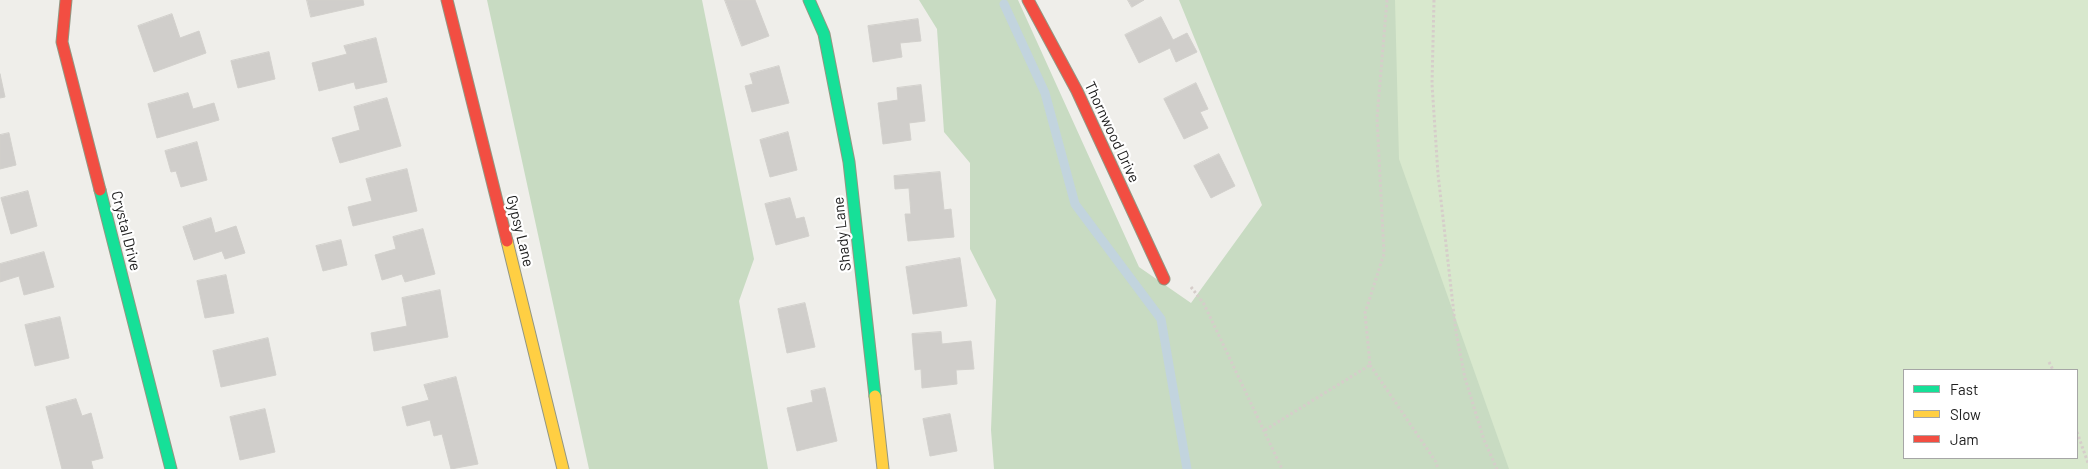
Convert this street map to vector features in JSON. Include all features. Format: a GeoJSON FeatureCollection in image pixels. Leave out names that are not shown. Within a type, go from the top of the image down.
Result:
{"type":"FeatureCollection","features":[{"type":"Feature","properties":{"kind":"street","name":"Crystal Drive"},"geometry":{"type":"LineString","coordinates":[[66,0],[62,42],[171,469]]}},
{"type":"Feature","properties":{"kind":"street","name":"Gypsy Lane"},"geometry":{"type":"LineString","coordinates":[[447,0],[563,469]]}},
{"type":"Feature","properties":{"kind":"street","name":"Shady Lane"},"geometry":{"type":"LineString","coordinates":[[809,0],[824,34],[849,162],[883,469]]}},
{"type":"Feature","properties":{"kind":"street","name":"Thornwood Drive"},"geometry":{"type":"LineString","coordinates":[[1028,0],[1077,91],[1164,279]]}},
{"type":"Feature","properties":{"kind":"path"},"geometry":{"type":"LineString","coordinates":[[1387,0],[1376,118],[1384,254],[1366,313],[1370,365],[1436,462],[1438,469]]}},
{"type":"Feature","properties":{"kind":"path"},"geometry":{"type":"LineString","coordinates":[[1434,0],[1432,84],[1438,174],[1456,332],[1465,378],[1484,440],[1497,469]]}},
{"type":"Feature","properties":{"kind":"path"},"geometry":{"type":"LineString","coordinates":[[1164,279],[1183,276],[1204,304],[1282,469]]}},
{"type":"Feature","properties":{"kind":"path"},"geometry":{"type":"LineString","coordinates":[[2050,362],[2053,369]]}},
{"type":"Feature","properties":{"kind":"path"},"geometry":{"type":"LineString","coordinates":[[1265,430],[1370,365]]}},
{"type":"Feature","properties":{"kind":"path"},"geometry":{"type":"LineString","coordinates":[[2078,435],[2088,463]]}},
{"type":"Feature","properties":{"kind":"green space"},"geometry":{"type":"Polygon","coordinates":[[[487,0],[702,0],[754,259],[739,301],[768,469],[589,469],[487,0]]]}},
{"type":"Feature","properties":{"kind":"green space"},"geometry":{"type":"Polygon","coordinates":[[[919,0],[1018,0],[1139,267],[1191,303],[1262,205],[1179,0],[1395,0],[1399,159],[1509,469],[994,469],[991,430],[996,300],[970,249],[970,163],[944,132],[937,29],[919,0]]]}},
{"type":"Feature","properties":{"kind":"green space"},"geometry":{"type":"Polygon","coordinates":[[[1386,0],[2088,0],[2088,469],[1449,469],[1376,197],[1386,0]]]}},
{"type":"Feature","properties":{"kind":"building"},"geometry":{"type":"Polygon","coordinates":[[[307,0],[363,0],[364,5],[311,17],[307,0]]]}},
{"type":"Feature","properties":{"kind":"building"},"geometry":{"type":"Polygon","coordinates":[[[725,0],[755,0],[769,36],[742,46],[725,0]]]}},
{"type":"Feature","properties":{"kind":"building"},"geometry":{"type":"Polygon","coordinates":[[[1128,0],[1144,0],[1132,7],[1128,0]]]}},
{"type":"Feature","properties":{"kind":"building"},"geometry":{"type":"Polygon","coordinates":[[[172,14],[180,38],[199,31],[206,53],[154,72],[138,26],[172,14]]]}},
{"type":"Feature","properties":{"kind":"building"},"geometry":{"type":"Polygon","coordinates":[[[1161,17],[1173,40],[1187,33],[1197,52],[1176,62],[1170,48],[1139,63],[1125,35],[1161,17]]]}},
{"type":"Feature","properties":{"kind":"building"},"geometry":{"type":"Polygon","coordinates":[[[918,19],[921,41],[900,43],[902,57],[873,62],[868,26],[918,19]]]}},
{"type":"Feature","properties":{"kind":"building"},"geometry":{"type":"Polygon","coordinates":[[[376,38],[387,82],[356,89],[354,82],[319,91],[312,63],[347,54],[344,46],[376,38]]]}},
{"type":"Feature","properties":{"kind":"building"},"geometry":{"type":"Polygon","coordinates":[[[269,52],[275,79],[238,88],[231,61],[269,52]]]}},
{"type":"Feature","properties":{"kind":"building"},"geometry":{"type":"Polygon","coordinates":[[[779,66],[789,103],[752,112],[745,86],[753,84],[750,74],[779,66]]]}},
{"type":"Feature","properties":{"kind":"building"},"geometry":{"type":"Polygon","coordinates":[[[0,74],[5,97],[0,98],[0,74]]]}},
{"type":"Feature","properties":{"kind":"building"},"geometry":{"type":"Polygon","coordinates":[[[1196,83],[1208,109],[1200,112],[1208,128],[1184,139],[1164,99],[1196,83]]]}},
{"type":"Feature","properties":{"kind":"building"},"geometry":{"type":"Polygon","coordinates":[[[921,85],[925,121],[909,123],[911,140],[883,144],[878,103],[898,100],[897,88],[921,85]]]}},
{"type":"Feature","properties":{"kind":"building"},"geometry":{"type":"Polygon","coordinates":[[[188,93],[193,109],[214,103],[219,120],[157,138],[148,104],[188,93]]]}},
{"type":"Feature","properties":{"kind":"building"},"geometry":{"type":"Polygon","coordinates":[[[387,98],[401,146],[340,163],[332,138],[360,130],[354,107],[387,98]]]}},
{"type":"Feature","properties":{"kind":"building"},"geometry":{"type":"Polygon","coordinates":[[[788,132],[797,170],[770,177],[760,140],[788,132]]]}},
{"type":"Feature","properties":{"kind":"building"},"geometry":{"type":"Polygon","coordinates":[[[9,133],[16,165],[0,169],[0,135],[9,133]]]}},
{"type":"Feature","properties":{"kind":"building"},"geometry":{"type":"Polygon","coordinates":[[[197,142],[207,180],[181,187],[176,171],[171,172],[165,151],[197,142]]]}},
{"type":"Feature","properties":{"kind":"building"},"geometry":{"type":"Polygon","coordinates":[[[1219,154],[1235,186],[1211,198],[1194,166],[1219,154]]]}},
{"type":"Feature","properties":{"kind":"building"},"geometry":{"type":"Polygon","coordinates":[[[407,169],[417,211],[353,226],[348,207],[372,201],[366,179],[407,169]]]}},
{"type":"Feature","properties":{"kind":"building"},"geometry":{"type":"Polygon","coordinates":[[[940,172],[944,210],[951,209],[954,237],[908,241],[905,214],[911,214],[909,188],[895,189],[894,176],[940,172]]]}},
{"type":"Feature","properties":{"kind":"building"},"geometry":{"type":"Polygon","coordinates":[[[28,191],[37,226],[11,234],[1,198],[28,191]]]}},
{"type":"Feature","properties":{"kind":"building"},"geometry":{"type":"Polygon","coordinates":[[[790,198],[796,219],[804,217],[809,236],[776,245],[765,204],[790,198]]]}},
{"type":"Feature","properties":{"kind":"building"},"geometry":{"type":"Polygon","coordinates":[[[211,218],[215,233],[236,226],[245,253],[225,259],[222,251],[194,260],[183,227],[211,218]]]}},
{"type":"Feature","properties":{"kind":"building"},"geometry":{"type":"Polygon","coordinates":[[[423,229],[435,274],[405,282],[402,274],[382,280],[375,255],[396,249],[393,237],[423,229]]]}},
{"type":"Feature","properties":{"kind":"building"},"geometry":{"type":"Polygon","coordinates":[[[341,240],[347,265],[323,271],[316,246],[341,240]]]}},
{"type":"Feature","properties":{"kind":"building"},"geometry":{"type":"Polygon","coordinates":[[[44,252],[54,287],[24,295],[19,276],[0,282],[0,264],[44,252]]]}},
{"type":"Feature","properties":{"kind":"building"},"geometry":{"type":"Polygon","coordinates":[[[960,258],[967,306],[913,314],[906,267],[960,258]]]}},
{"type":"Feature","properties":{"kind":"building"},"geometry":{"type":"Polygon","coordinates":[[[226,275],[234,313],[205,318],[197,281],[226,275]]]}},
{"type":"Feature","properties":{"kind":"building"},"geometry":{"type":"Polygon","coordinates":[[[440,290],[448,337],[374,351],[371,333],[407,326],[402,298],[440,290]]]}},
{"type":"Feature","properties":{"kind":"building"},"geometry":{"type":"Polygon","coordinates":[[[805,303],[815,347],[787,353],[778,309],[805,303]]]}},
{"type":"Feature","properties":{"kind":"building"},"geometry":{"type":"Polygon","coordinates":[[[60,317],[69,358],[35,366],[25,325],[60,317]]]}},
{"type":"Feature","properties":{"kind":"building"},"geometry":{"type":"Polygon","coordinates":[[[941,332],[942,344],[971,341],[974,369],[956,370],[957,384],[922,388],[921,369],[915,370],[912,334],[941,332]]]}},
{"type":"Feature","properties":{"kind":"building"},"geometry":{"type":"Polygon","coordinates":[[[268,338],[276,375],[221,387],[213,351],[268,338]]]}},
{"type":"Feature","properties":{"kind":"building"},"geometry":{"type":"Polygon","coordinates":[[[456,377],[478,464],[451,469],[442,434],[434,436],[430,420],[407,426],[402,407],[429,400],[424,385],[456,377]]]}},
{"type":"Feature","properties":{"kind":"building"},"geometry":{"type":"Polygon","coordinates":[[[825,388],[837,441],[797,451],[787,408],[813,402],[811,391],[825,388]]]}},
{"type":"Feature","properties":{"kind":"building"},"geometry":{"type":"Polygon","coordinates":[[[76,399],[82,416],[91,413],[103,458],[91,461],[93,469],[62,469],[46,407],[76,399]]]}},
{"type":"Feature","properties":{"kind":"building"},"geometry":{"type":"Polygon","coordinates":[[[265,409],[275,452],[240,460],[230,417],[265,409]]]}},
{"type":"Feature","properties":{"kind":"building"},"geometry":{"type":"Polygon","coordinates":[[[950,414],[957,451],[930,456],[923,419],[950,414]]]}},
{"type":"Feature","properties":{"kind":"waterway"},"geometry":{"type":"LineString","coordinates":[[1004,4],[1045,93],[1075,204],[1161,319],[1187,469]]}},
{"type":"Feature","properties":{"kind":"traffic: fast"},"geometry":{"type":"LineString","coordinates":[[809,0],[824,34],[849,162],[875,396]]}},
{"type":"Feature","properties":{"kind":"traffic: fast"},"geometry":{"type":"LineString","coordinates":[[100,190],[171,469]]}},
{"type":"Feature","properties":{"kind":"traffic: slow"},"geometry":{"type":"LineString","coordinates":[[507,241],[563,469]]}},
{"type":"Feature","properties":{"kind":"traffic: slow"},"geometry":{"type":"LineString","coordinates":[[875,396],[883,469]]}},
{"type":"Feature","properties":{"kind":"traffic: jam"},"geometry":{"type":"LineString","coordinates":[[66,0],[62,42],[100,190]]}},
{"type":"Feature","properties":{"kind":"traffic: jam"},"geometry":{"type":"LineString","coordinates":[[447,0],[507,241]]}},
{"type":"Feature","properties":{"kind":"traffic: jam"},"geometry":{"type":"LineString","coordinates":[[1028,0],[1077,91],[1164,279]]}}]}
